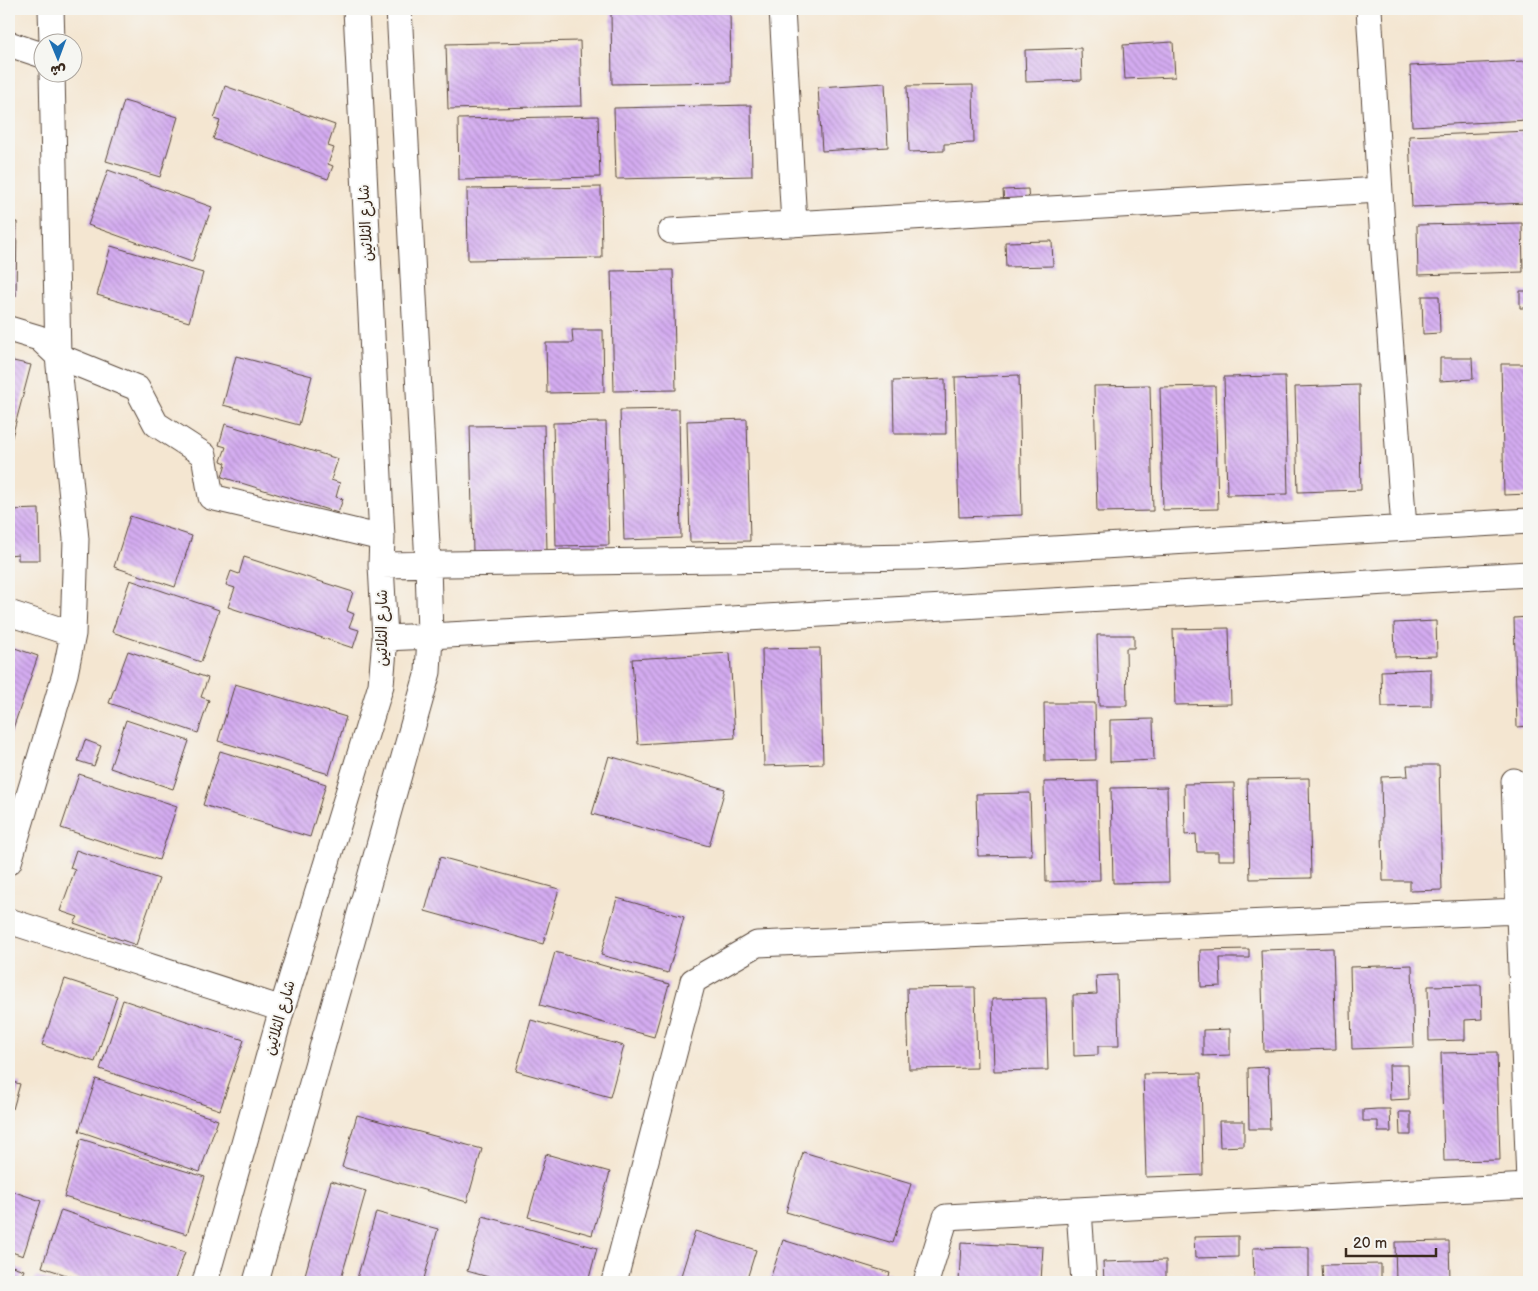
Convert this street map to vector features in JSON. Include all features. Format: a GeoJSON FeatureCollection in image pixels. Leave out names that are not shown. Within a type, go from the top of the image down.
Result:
{"type":"FeatureCollection","features":[{"type":"Feature","properties":{"kind":"street"},"geometry":{"type":"LineString","coordinates":[[51,9],[52,32]]}},
{"type":"Feature","properties":{"kind":"street","name":"شارع الثلاثين"},"geometry":{"type":"LineString","coordinates":[[205,1282],[282,1009],[381,685],[385,638],[381,564],[382,538],[356,9]]}},
{"type":"Feature","properties":{"kind":"street"},"geometry":{"type":"LineString","coordinates":[[256,1282],[428,672],[430,636],[428,564],[399,9]]}},
{"type":"Feature","properties":{"kind":"street"},"geometry":{"type":"LineString","coordinates":[[782,9],[794,224]]}},
{"type":"Feature","properties":{"kind":"street"},"geometry":{"type":"LineString","coordinates":[[1369,9],[1404,528]]}},
{"type":"Feature","properties":{"kind":"street"},"geometry":{"type":"LineString","coordinates":[[9,44],[32,52]]}},
{"type":"Feature","properties":{"kind":"street"},"geometry":{"type":"LineString","coordinates":[[9,862],[65,674],[73,634],[76,540],[58,356],[52,82]]}},
{"type":"Feature","properties":{"kind":"street"},"geometry":{"type":"LineString","coordinates":[[671,231],[1380,190]]}},
{"type":"Feature","properties":{"kind":"street"},"geometry":{"type":"LineString","coordinates":[[9,329],[38,338],[58,356],[136,388],[156,424],[204,456],[211,497],[382,538]]}},
{"type":"Feature","properties":{"kind":"street"},"geometry":{"type":"LineString","coordinates":[[381,564],[916,557],[1529,521]]}},
{"type":"Feature","properties":{"kind":"street"},"geometry":{"type":"LineString","coordinates":[[385,638],[1529,574]]}},
{"type":"Feature","properties":{"kind":"street"},"geometry":{"type":"LineString","coordinates":[[9,613],[73,634]]}},
{"type":"Feature","properties":{"kind":"street"},"geometry":{"type":"LineString","coordinates":[[1514,781],[1529,1182]]}},
{"type":"Feature","properties":{"kind":"street"},"geometry":{"type":"LineString","coordinates":[[614,1282],[693,981],[757,944],[1519,910]]}},
{"type":"Feature","properties":{"kind":"street"},"geometry":{"type":"LineString","coordinates":[[9,921],[282,1009]]}},
{"type":"Feature","properties":{"kind":"street"},"geometry":{"type":"LineString","coordinates":[[926,1282],[946,1217],[1529,1186]]}},
{"type":"Feature","properties":{"kind":"street"},"geometry":{"type":"LineString","coordinates":[[1079,1210],[1084,1282]]}},
{"type":"Feature","properties":{"kind":"building"},"geometry":{"type":"Polygon","coordinates":[[[730,9],[731,82],[612,84],[611,12],[730,9]]]}},
{"type":"Feature","properties":{"kind":"building"},"geometry":{"type":"Polygon","coordinates":[[[580,41],[582,106],[448,109],[446,44],[580,41]]]}},
{"type":"Feature","properties":{"kind":"building"},"geometry":{"type":"Polygon","coordinates":[[[1173,42],[1175,77],[1125,79],[1123,45],[1173,42]]]}},
{"type":"Feature","properties":{"kind":"building"},"geometry":{"type":"Polygon","coordinates":[[[1081,48],[1082,80],[1026,82],[1025,50],[1081,48]]]}},
{"type":"Feature","properties":{"kind":"building"},"geometry":{"type":"Polygon","coordinates":[[[1526,61],[1529,120],[1412,126],[1410,66],[1526,61]]]}},
{"type":"Feature","properties":{"kind":"building"},"geometry":{"type":"Polygon","coordinates":[[[885,83],[888,147],[822,151],[818,87],[885,83]]]}},
{"type":"Feature","properties":{"kind":"building"},"geometry":{"type":"Polygon","coordinates":[[[973,85],[974,143],[944,144],[944,151],[909,152],[907,86],[973,85]]]}},
{"type":"Feature","properties":{"kind":"building"},"geometry":{"type":"Polygon","coordinates":[[[225,86],[335,125],[328,146],[334,148],[328,164],[333,166],[328,179],[213,139],[220,121],[214,119],[225,86]]]}},
{"type":"Feature","properties":{"kind":"building"},"geometry":{"type":"Polygon","coordinates":[[[124,101],[178,117],[160,177],[106,161],[124,101]]]}},
{"type":"Feature","properties":{"kind":"building"},"geometry":{"type":"Polygon","coordinates":[[[751,105],[752,176],[616,179],[614,108],[751,105]]]}},
{"type":"Feature","properties":{"kind":"building"},"geometry":{"type":"Polygon","coordinates":[[[598,116],[600,177],[459,180],[458,119],[598,116]]]}},
{"type":"Feature","properties":{"kind":"building"},"geometry":{"type":"Polygon","coordinates":[[[1529,131],[1529,203],[1412,207],[1409,136],[1529,131]]]}},
{"type":"Feature","properties":{"kind":"building"},"geometry":{"type":"Polygon","coordinates":[[[108,170],[212,207],[192,262],[88,225],[108,170]]]}},
{"type":"Feature","properties":{"kind":"building"},"geometry":{"type":"Polygon","coordinates":[[[601,187],[602,258],[468,260],[467,189],[601,187]]]}},
{"type":"Feature","properties":{"kind":"building"},"geometry":{"type":"Polygon","coordinates":[[[1028,189],[1029,204],[1004,205],[1003,190],[1028,189]]]}},
{"type":"Feature","properties":{"kind":"building"},"geometry":{"type":"Polygon","coordinates":[[[9,222],[17,222],[16,296],[9,296],[9,222]]]}},
{"type":"Feature","properties":{"kind":"building"},"geometry":{"type":"Polygon","coordinates":[[[1522,223],[1523,272],[1418,275],[1417,225],[1522,223]]]}},
{"type":"Feature","properties":{"kind":"building"},"geometry":{"type":"Polygon","coordinates":[[[1052,241],[1053,266],[1006,267],[1005,242],[1052,241]]]}},
{"type":"Feature","properties":{"kind":"building"},"geometry":{"type":"Polygon","coordinates":[[[111,246],[203,273],[189,322],[97,295],[111,246]]]}},
{"type":"Feature","properties":{"kind":"building"},"geometry":{"type":"Polygon","coordinates":[[[673,270],[676,390],[614,391],[611,271],[673,270]]]}},
{"type":"Feature","properties":{"kind":"building"},"geometry":{"type":"Polygon","coordinates":[[[1520,291],[1529,291],[1529,308],[1520,308],[1520,291]]]}},
{"type":"Feature","properties":{"kind":"building"},"geometry":{"type":"Polygon","coordinates":[[[1422,296],[1439,296],[1440,333],[1423,334],[1422,296]]]}},
{"type":"Feature","properties":{"kind":"building"},"geometry":{"type":"Polygon","coordinates":[[[572,330],[603,330],[604,392],[547,393],[546,343],[573,343],[572,330]]]}},
{"type":"Feature","properties":{"kind":"building"},"geometry":{"type":"Polygon","coordinates":[[[236,356],[312,376],[299,425],[223,405],[236,356]]]}},
{"type":"Feature","properties":{"kind":"building"},"geometry":{"type":"Polygon","coordinates":[[[1440,358],[1472,358],[1473,379],[1440,381],[1440,358]]]}},
{"type":"Feature","properties":{"kind":"building"},"geometry":{"type":"Polygon","coordinates":[[[9,360],[31,365],[9,448],[9,360]]]}},
{"type":"Feature","properties":{"kind":"building"},"geometry":{"type":"Polygon","coordinates":[[[1501,364],[1529,364],[1529,494],[1504,495],[1501,364]]]}},
{"type":"Feature","properties":{"kind":"building"},"geometry":{"type":"Polygon","coordinates":[[[1019,375],[1022,515],[959,517],[955,377],[1019,375]]]}},
{"type":"Feature","properties":{"kind":"building"},"geometry":{"type":"Polygon","coordinates":[[[1285,376],[1288,494],[1227,495],[1224,377],[1285,376]]]}},
{"type":"Feature","properties":{"kind":"building"},"geometry":{"type":"Polygon","coordinates":[[[945,379],[946,434],[894,434],[893,381],[945,379]]]}},
{"type":"Feature","properties":{"kind":"building"},"geometry":{"type":"Polygon","coordinates":[[[1150,385],[1153,511],[1097,512],[1094,386],[1150,385]]]}},
{"type":"Feature","properties":{"kind":"building"},"geometry":{"type":"Polygon","coordinates":[[[1359,385],[1361,490],[1298,492],[1295,387],[1359,385]]]}},
{"type":"Feature","properties":{"kind":"building"},"geometry":{"type":"Polygon","coordinates":[[[1215,386],[1218,509],[1163,510],[1160,387],[1215,386]]]}},
{"type":"Feature","properties":{"kind":"building"},"geometry":{"type":"Polygon","coordinates":[[[679,409],[681,538],[624,540],[620,410],[679,409]]]}},
{"type":"Feature","properties":{"kind":"building"},"geometry":{"type":"Polygon","coordinates":[[[747,419],[750,541],[690,542],[687,421],[747,419]]]}},
{"type":"Feature","properties":{"kind":"building"},"geometry":{"type":"Polygon","coordinates":[[[606,422],[609,545],[556,546],[553,423],[606,422]]]}},
{"type":"Feature","properties":{"kind":"building"},"geometry":{"type":"Polygon","coordinates":[[[225,424],[338,459],[331,480],[340,483],[336,497],[343,499],[338,513],[222,477],[226,463],[221,461],[226,447],[219,445],[225,424]]]}},
{"type":"Feature","properties":{"kind":"building"},"geometry":{"type":"Polygon","coordinates":[[[544,425],[547,551],[473,553],[470,426],[544,425]]]}},
{"type":"Feature","properties":{"kind":"building"},"geometry":{"type":"Polygon","coordinates":[[[39,509],[40,560],[18,560],[18,554],[9,555],[9,510],[39,509]]]}},
{"type":"Feature","properties":{"kind":"building"},"geometry":{"type":"Polygon","coordinates":[[[130,516],[192,536],[175,587],[114,567],[130,516]]]}},
{"type":"Feature","properties":{"kind":"building"},"geometry":{"type":"Polygon","coordinates":[[[244,557],[353,592],[347,611],[354,614],[349,627],[359,630],[353,648],[228,607],[235,588],[226,585],[231,571],[239,574],[244,557]]]}},
{"type":"Feature","properties":{"kind":"building"},"geometry":{"type":"Polygon","coordinates":[[[130,580],[219,610],[201,662],[112,632],[130,580]]]}},
{"type":"Feature","properties":{"kind":"building"},"geometry":{"type":"Polygon","coordinates":[[[1529,617],[1529,726],[1517,727],[1514,618],[1529,617]]]}},
{"type":"Feature","properties":{"kind":"building"},"geometry":{"type":"Polygon","coordinates":[[[1436,621],[1437,656],[1395,657],[1394,623],[1436,621]]]}},
{"type":"Feature","properties":{"kind":"building"},"geometry":{"type":"Polygon","coordinates":[[[1229,628],[1231,704],[1175,705],[1173,629],[1229,628]]]}},
{"type":"Feature","properties":{"kind":"building"},"geometry":{"type":"Polygon","coordinates":[[[1097,635],[1134,635],[1134,648],[1126,648],[1127,706],[1099,706],[1097,635]]]}},
{"type":"Feature","properties":{"kind":"building"},"geometry":{"type":"Polygon","coordinates":[[[9,646],[38,656],[9,740],[9,646]]]}},
{"type":"Feature","properties":{"kind":"building"},"geometry":{"type":"Polygon","coordinates":[[[820,648],[823,764],[764,766],[762,649],[820,648]]]}},
{"type":"Feature","properties":{"kind":"building"},"geometry":{"type":"Polygon","coordinates":[[[128,651],[208,678],[201,697],[209,700],[198,733],[109,703],[128,651]]]}},
{"type":"Feature","properties":{"kind":"building"},"geometry":{"type":"Polygon","coordinates":[[[730,653],[735,738],[638,744],[632,659],[730,653]]]}},
{"type":"Feature","properties":{"kind":"building"},"geometry":{"type":"Polygon","coordinates":[[[1431,669],[1431,706],[1382,707],[1381,671],[1431,669]]]}},
{"type":"Feature","properties":{"kind":"building"},"geometry":{"type":"Polygon","coordinates":[[[235,684],[346,717],[329,774],[218,741],[235,684]]]}},
{"type":"Feature","properties":{"kind":"building"},"geometry":{"type":"Polygon","coordinates":[[[1044,703],[1095,703],[1096,760],[1045,761],[1044,703]]]}},
{"type":"Feature","properties":{"kind":"building"},"geometry":{"type":"Polygon","coordinates":[[[1153,719],[1154,760],[1110,762],[1110,720],[1153,719]]]}},
{"type":"Feature","properties":{"kind":"building"},"geometry":{"type":"Polygon","coordinates":[[[126,720],[189,741],[173,789],[110,768],[126,720]]]}},
{"type":"Feature","properties":{"kind":"building"},"geometry":{"type":"Polygon","coordinates":[[[85,740],[101,746],[94,766],[78,761],[85,740]]]}},
{"type":"Feature","properties":{"kind":"building"},"geometry":{"type":"Polygon","coordinates":[[[220,751],[326,784],[310,837],[203,805],[220,751]]]}},
{"type":"Feature","properties":{"kind":"building"},"geometry":{"type":"Polygon","coordinates":[[[609,756],[725,789],[709,846],[592,814],[609,756]]]}},
{"type":"Feature","properties":{"kind":"building"},"geometry":{"type":"Polygon","coordinates":[[[1407,765],[1439,765],[1442,890],[1410,891],[1410,881],[1383,881],[1381,777],[1408,776],[1407,765]]]}},
{"type":"Feature","properties":{"kind":"building"},"geometry":{"type":"Polygon","coordinates":[[[79,774],[177,806],[159,860],[61,828],[79,774]]]}},
{"type":"Feature","properties":{"kind":"building"},"geometry":{"type":"Polygon","coordinates":[[[1309,778],[1311,878],[1250,879],[1247,779],[1309,778]]]}},
{"type":"Feature","properties":{"kind":"building"},"geometry":{"type":"Polygon","coordinates":[[[1098,781],[1100,880],[1046,882],[1044,782],[1098,781]]]}},
{"type":"Feature","properties":{"kind":"building"},"geometry":{"type":"Polygon","coordinates":[[[1234,783],[1235,860],[1218,860],[1218,852],[1197,852],[1196,834],[1185,835],[1184,784],[1234,783]]]}},
{"type":"Feature","properties":{"kind":"building"},"geometry":{"type":"Polygon","coordinates":[[[1167,787],[1169,882],[1113,883],[1111,788],[1167,787]]]}},
{"type":"Feature","properties":{"kind":"building"},"geometry":{"type":"Polygon","coordinates":[[[1030,793],[1032,855],[978,856],[976,794],[1030,793]]]}},
{"type":"Feature","properties":{"kind":"building"},"geometry":{"type":"Polygon","coordinates":[[[76,850],[159,879],[136,945],[74,923],[78,917],[60,911],[75,870],[70,868],[76,850]]]}},
{"type":"Feature","properties":{"kind":"building"},"geometry":{"type":"Polygon","coordinates":[[[440,857],[559,889],[543,944],[425,911],[440,857]]]}},
{"type":"Feature","properties":{"kind":"building"},"geometry":{"type":"Polygon","coordinates":[[[617,898],[684,917],[668,973],[601,955],[617,898]]]}},
{"type":"Feature","properties":{"kind":"building"},"geometry":{"type":"Polygon","coordinates":[[[1333,948],[1336,1049],[1264,1051],[1261,950],[1333,948]]]}},
{"type":"Feature","properties":{"kind":"building"},"geometry":{"type":"Polygon","coordinates":[[[1249,949],[1249,958],[1220,958],[1221,986],[1201,987],[1200,950],[1249,949]]]}},
{"type":"Feature","properties":{"kind":"building"},"geometry":{"type":"Polygon","coordinates":[[[555,952],[669,984],[654,1037],[540,1005],[555,952]]]}},
{"type":"Feature","properties":{"kind":"building"},"geometry":{"type":"Polygon","coordinates":[[[1412,965],[1414,1047],[1352,1049],[1350,967],[1412,965]]]}},
{"type":"Feature","properties":{"kind":"building"},"geometry":{"type":"Polygon","coordinates":[[[1117,975],[1119,1046],[1098,1046],[1098,1055],[1074,1056],[1073,995],[1097,994],[1096,976],[1117,975]]]}},
{"type":"Feature","properties":{"kind":"building"},"geometry":{"type":"Polygon","coordinates":[[[65,979],[117,996],[95,1062],[42,1045],[65,979]]]}},
{"type":"Feature","properties":{"kind":"building"},"geometry":{"type":"Polygon","coordinates":[[[1481,985],[1482,1019],[1465,1020],[1465,1040],[1429,1041],[1428,986],[1481,985]]]}},
{"type":"Feature","properties":{"kind":"building"},"geometry":{"type":"Polygon","coordinates":[[[975,987],[977,1068],[909,1069],[907,988],[975,987]]]}},
{"type":"Feature","properties":{"kind":"building"},"geometry":{"type":"Polygon","coordinates":[[[1046,998],[1048,1070],[994,1071],[992,999],[1046,998]]]}},
{"type":"Feature","properties":{"kind":"building"},"geometry":{"type":"Polygon","coordinates":[[[123,1000],[244,1040],[220,1110],[100,1069],[123,1000]]]}},
{"type":"Feature","properties":{"kind":"building"},"geometry":{"type":"Polygon","coordinates":[[[531,1020],[624,1046],[610,1097],[516,1071],[531,1020]]]}},
{"type":"Feature","properties":{"kind":"building"},"geometry":{"type":"Polygon","coordinates":[[[1230,1029],[1230,1055],[1203,1056],[1203,1030],[1230,1029]]]}},
{"type":"Feature","properties":{"kind":"building"},"geometry":{"type":"Polygon","coordinates":[[[1497,1052],[1500,1160],[1444,1161],[1441,1053],[1497,1052]]]}},
{"type":"Feature","properties":{"kind":"building"},"geometry":{"type":"Polygon","coordinates":[[[1389,1065],[1408,1065],[1409,1099],[1390,1100],[1389,1065]]]}},
{"type":"Feature","properties":{"kind":"building"},"geometry":{"type":"Polygon","coordinates":[[[1268,1067],[1270,1129],[1249,1129],[1248,1068],[1268,1067]]]}},
{"type":"Feature","properties":{"kind":"building"},"geometry":{"type":"Polygon","coordinates":[[[1201,1073],[1203,1175],[1146,1177],[1143,1074],[1201,1073]]]}},
{"type":"Feature","properties":{"kind":"building"},"geometry":{"type":"Polygon","coordinates":[[[96,1079],[218,1120],[200,1172],[79,1131],[96,1079]]]}},
{"type":"Feature","properties":{"kind":"building"},"geometry":{"type":"Polygon","coordinates":[[[9,1081],[20,1084],[13,1109],[9,1108],[9,1081]]]}},
{"type":"Feature","properties":{"kind":"building"},"geometry":{"type":"Polygon","coordinates":[[[1390,1109],[1391,1132],[1378,1132],[1378,1121],[1363,1121],[1363,1110],[1390,1109]]]}},
{"type":"Feature","properties":{"kind":"building"},"geometry":{"type":"Polygon","coordinates":[[[1399,1112],[1411,1112],[1411,1135],[1400,1135],[1399,1112]]]}},
{"type":"Feature","properties":{"kind":"building"},"geometry":{"type":"Polygon","coordinates":[[[357,1115],[482,1149],[467,1202],[342,1167],[357,1115]]]}},
{"type":"Feature","properties":{"kind":"building"},"geometry":{"type":"Polygon","coordinates":[[[1219,1121],[1244,1121],[1244,1146],[1220,1147],[1219,1121]]]}},
{"type":"Feature","properties":{"kind":"building"},"geometry":{"type":"Polygon","coordinates":[[[81,1139],[205,1177],[187,1234],[64,1197],[81,1139]]]}},
{"type":"Feature","properties":{"kind":"building"},"geometry":{"type":"Polygon","coordinates":[[[803,1152],[911,1184],[893,1243],[786,1212],[803,1152]]]}},
{"type":"Feature","properties":{"kind":"building"},"geometry":{"type":"Polygon","coordinates":[[[546,1154],[610,1172],[592,1235],[528,1217],[546,1154]]]}},
{"type":"Feature","properties":{"kind":"building"},"geometry":{"type":"Polygon","coordinates":[[[331,1181],[366,1191],[340,1282],[303,1282],[331,1181]]]}},
{"type":"Feature","properties":{"kind":"building"},"geometry":{"type":"Polygon","coordinates":[[[9,1190],[41,1201],[23,1256],[9,1251],[9,1190]]]}},
{"type":"Feature","properties":{"kind":"building"},"geometry":{"type":"Polygon","coordinates":[[[61,1210],[185,1252],[174,1282],[88,1282],[42,1267],[61,1210]]]}},
{"type":"Feature","properties":{"kind":"building"},"geometry":{"type":"Polygon","coordinates":[[[376,1212],[438,1229],[423,1282],[356,1282],[376,1212]]]}},
{"type":"Feature","properties":{"kind":"building"},"geometry":{"type":"Polygon","coordinates":[[[483,1216],[597,1248],[588,1282],[506,1282],[467,1271],[483,1216]]]}},
{"type":"Feature","properties":{"kind":"building"},"geometry":{"type":"Polygon","coordinates":[[[695,1231],[756,1250],[746,1282],[679,1282],[695,1231]]]}},
{"type":"Feature","properties":{"kind":"building"},"geometry":{"type":"Polygon","coordinates":[[[1238,1236],[1238,1257],[1195,1258],[1194,1237],[1238,1236]]]}},
{"type":"Feature","properties":{"kind":"building"},"geometry":{"type":"Polygon","coordinates":[[[783,1240],[890,1273],[887,1282],[769,1282],[783,1240]]]}},
{"type":"Feature","properties":{"kind":"building"},"geometry":{"type":"Polygon","coordinates":[[[1449,1241],[1450,1282],[1396,1282],[1395,1242],[1449,1241]]]}},
{"type":"Feature","properties":{"kind":"building"},"geometry":{"type":"Polygon","coordinates":[[[961,1243],[1043,1247],[1041,1282],[959,1282],[961,1243]]]}},
{"type":"Feature","properties":{"kind":"building"},"geometry":{"type":"Polygon","coordinates":[[[1309,1247],[1309,1282],[1254,1282],[1253,1248],[1309,1247]]]}},
{"type":"Feature","properties":{"kind":"building"},"geometry":{"type":"Polygon","coordinates":[[[1166,1260],[1166,1282],[1104,1282],[1103,1262],[1166,1260]]]}},
{"type":"Feature","properties":{"kind":"building"},"geometry":{"type":"Polygon","coordinates":[[[1381,1264],[1381,1282],[1323,1282],[1322,1265],[1381,1264]]]}},
{"type":"Feature","properties":{"kind":"building"},"geometry":{"type":"Polygon","coordinates":[[[9,1265],[24,1270],[19,1282],[9,1282],[9,1265]]]}},
{"type":"Feature","properties":{"kind":"building"},"geometry":{"type":"Polygon","coordinates":[[[36,1276],[53,1282],[34,1282],[36,1276]]]}}]}
